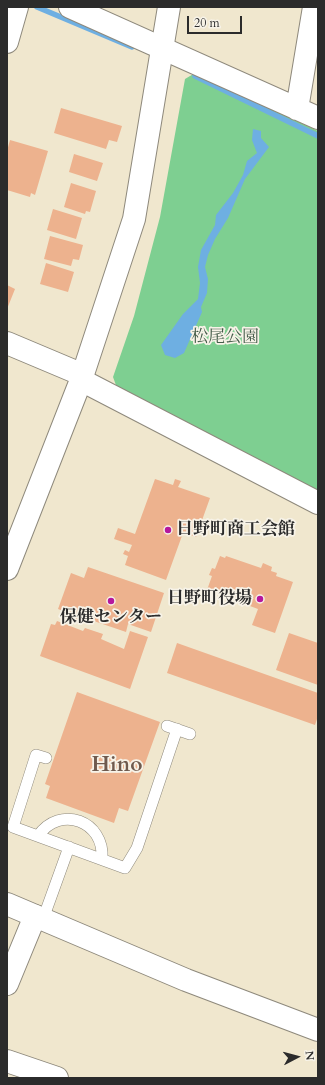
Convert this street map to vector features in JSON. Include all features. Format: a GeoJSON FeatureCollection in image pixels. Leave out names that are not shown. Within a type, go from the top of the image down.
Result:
{"type":"FeatureCollection","features":[{"type":"Feature","properties":{"kind":"street"},"geometry":{"type":"LineString","coordinates":[[7,42],[17,7]]}},
{"type":"Feature","properties":{"kind":"street"},"geometry":{"type":"LineString","coordinates":[[71,7],[318,118]]}},
{"type":"Feature","properties":{"kind":"street"},"geometry":{"type":"LineString","coordinates":[[7,569],[82,377],[134,219],[169,7]]}},
{"type":"Feature","properties":{"kind":"street"},"geometry":{"type":"LineString","coordinates":[[297,109],[314,7]]}},
{"type":"Feature","properties":{"kind":"street"},"geometry":{"type":"LineString","coordinates":[[7,343],[82,377],[318,503]]}},
{"type":"Feature","properties":{"kind":"street"},"geometry":{"type":"LineString","coordinates":[[7,904],[186,980],[318,1030]]}},
{"type":"Feature","properties":{"kind":"street"},"geometry":{"type":"LineString","coordinates":[[7,984],[39,918]]}},
{"type":"Feature","properties":{"kind":"street"},"geometry":{"type":"LineString","coordinates":[[7,1061],[57,1078]]}},
{"type":"Feature","properties":{"kind":"lane"},"geometry":{"type":"LineString","coordinates":[[46,758],[36,754],[13,827],[126,868],[137,848],[172,728],[190,734]]}},
{"type":"Feature","properties":{"kind":"lane"},"geometry":{"type":"LineString","coordinates":[[38,836],[47,826],[59,820],[73,819],[79,821],[91,828],[99,839],[103,852],[102,859]]}},
{"type":"Feature","properties":{"kind":"lane"},"geometry":{"type":"LineString","coordinates":[[39,918],[69,847]]}},
{"type":"Feature","properties":{"kind":"green space","name":"松尾公園"},"geometry":{"type":"Polygon","coordinates":[[[195,73],[318,131],[318,493],[117,388],[113,377],[134,316],[160,217],[185,79],[195,73]]]}},
{"type":"Feature","properties":{"kind":"water"},"geometry":{"type":"Polygon","coordinates":[[[253,129],[261,131],[261,138],[269,147],[245,179],[228,218],[215,239],[208,255],[205,267],[208,279],[207,293],[201,307],[202,312],[184,353],[175,358],[165,355],[161,345],[183,314],[198,299],[200,283],[198,267],[201,250],[215,225],[216,215],[233,193],[243,175],[247,161],[257,153],[252,140],[253,129]]]}},
{"type":"Feature","properties":{"kind":"building"},"geometry":{"type":"Polygon","coordinates":[[[61,108],[122,126],[117,142],[109,140],[106,149],[54,133],[61,108]]]}},
{"type":"Feature","properties":{"kind":"building"},"geometry":{"type":"Polygon","coordinates":[[[10,140],[48,151],[35,195],[31,193],[30,197],[7,190],[7,151],[10,140]]]}},
{"type":"Feature","properties":{"kind":"building"},"geometry":{"type":"Polygon","coordinates":[[[74,154],[103,163],[97,181],[69,172],[74,154]]]}},
{"type":"Feature","properties":{"kind":"building"},"geometry":{"type":"Polygon","coordinates":[[[71,183],[96,191],[90,212],[86,211],[85,214],[64,207],[71,183]]]}},
{"type":"Feature","properties":{"kind":"building"},"geometry":{"type":"Polygon","coordinates":[[[53,209],[82,218],[76,239],[47,230],[53,209]]]}},
{"type":"Feature","properties":{"kind":"building"},"geometry":{"type":"Polygon","coordinates":[[[50,236],[83,245],[79,260],[73,259],[71,266],[44,259],[50,236]]]}},
{"type":"Feature","properties":{"kind":"building"},"geometry":{"type":"Polygon","coordinates":[[[46,263],[74,272],[68,292],[40,284],[46,263]]]}},
{"type":"Feature","properties":{"kind":"building"},"geometry":{"type":"Polygon","coordinates":[[[7,285],[15,289],[7,309],[7,285]]]}},
{"type":"Feature","properties":{"kind":"building","name":"日野町商工会館"},"geometry":{"type":"Polygon","coordinates":[[[155,479],[173,485],[175,479],[181,481],[178,487],[210,498],[196,537],[183,533],[166,580],[125,565],[128,556],[123,554],[125,550],[129,552],[132,545],[114,539],[118,528],[135,534],[155,479]]]}},
{"type":"Feature","properties":{"kind":"building","name":"日野町役場"},"geometry":{"type":"Polygon","coordinates":[[[220,556],[225,558],[226,556],[261,568],[263,563],[272,567],[271,571],[277,573],[276,576],[293,582],[275,633],[252,625],[258,609],[207,590],[212,576],[209,575],[212,568],[215,569],[220,556]]]}},
{"type":"Feature","properties":{"kind":"building","name":"保健センター"},"geometry":{"type":"Polygon","coordinates":[[[88,567],[164,593],[151,632],[128,624],[126,632],[82,617],[80,624],[61,617],[63,611],[58,609],[71,573],[84,578],[88,567]]]}},
{"type":"Feature","properties":{"kind":"building"},"geometry":{"type":"Polygon","coordinates":[[[57,621],[83,631],[85,628],[103,634],[101,639],[124,649],[130,631],[148,637],[130,689],[40,656],[51,624],[55,625],[57,621]]]}},
{"type":"Feature","properties":{"kind":"building"},"geometry":{"type":"Polygon","coordinates":[[[289,633],[318,643],[318,685],[276,670],[289,633]]]}},
{"type":"Feature","properties":{"kind":"building"},"geometry":{"type":"Polygon","coordinates":[[[177,643],[318,693],[318,716],[315,725],[167,673],[177,643]]]}},
{"type":"Feature","properties":{"kind":"building"},"geometry":{"type":"Polygon","coordinates":[[[77,692],[160,722],[128,811],[119,808],[114,823],[46,798],[50,786],[45,784],[77,692]]]}},
{"type":"Feature","properties":{"kind":"waterway"},"geometry":{"type":"LineString","coordinates":[[37,7],[132,47]]}},
{"type":"Feature","properties":{"kind":"waterway"},"geometry":{"type":"LineString","coordinates":[[195,76],[318,136]]}},
{"type":"Feature","properties":{"kind":"place","name":"日野町商工会館"},"geometry":{"type":"Point","coordinates":[168,530]}},
{"type":"Feature","properties":{"kind":"place","name":"日野町役場"},"geometry":{"type":"Point","coordinates":[260,599]}},
{"type":"Feature","properties":{"kind":"place","name":"保健センター"},"geometry":{"type":"Point","coordinates":[111,601]}},
{"type":"Feature","properties":{"kind":"district","name":"Hino"},"geometry":{"type":"Point","coordinates":[117,766]}}]}
